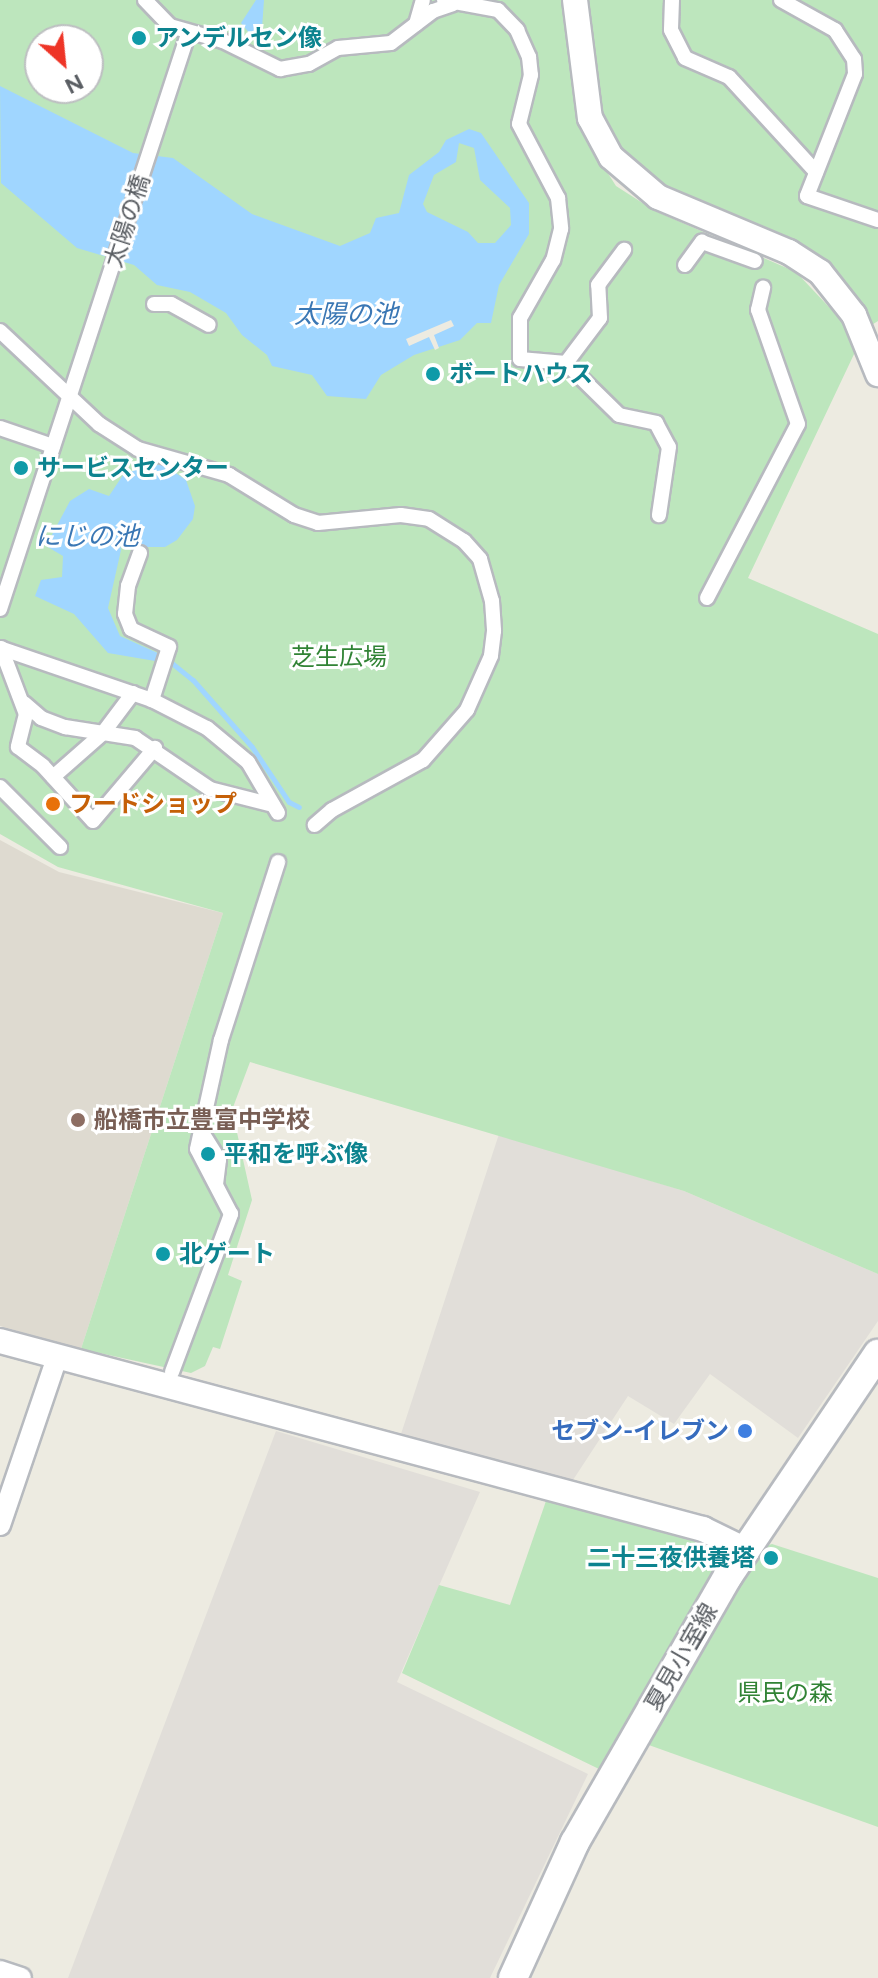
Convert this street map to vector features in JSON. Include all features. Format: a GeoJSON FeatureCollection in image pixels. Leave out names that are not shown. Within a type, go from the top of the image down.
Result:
{"type":"FeatureCollection","features":[{"type":"Feature","properties":{"kind":"main road","name":"夏見小室線"},"geometry":{"type":"LineString","coordinates":[[513,1978],[575,1842],[744,1549],[878,1354]]}},
{"type":"Feature","properties":{"kind":"street"},"geometry":{"type":"LineString","coordinates":[[145,0],[170,26],[188,34],[223,41],[269,67],[293,69],[338,48],[391,43],[448,2],[500,5],[517,30],[529,57],[531,75],[519,124],[561,209],[553,260],[520,318],[520,359],[566,363],[619,415],[656,423],[669,447],[659,515]]}},
{"type":"Feature","properties":{"kind":"street"},"geometry":{"type":"LineString","coordinates":[[416,24],[423,0]]}},
{"type":"Feature","properties":{"kind":"street"},"geometry":{"type":"LineString","coordinates":[[575,0],[590,118],[611,157],[658,197],[789,252],[820,272],[854,315],[878,374]]}},
{"type":"Feature","properties":{"kind":"street"},"geometry":{"type":"LineString","coordinates":[[672,0],[671,30],[685,58],[729,77],[816,172]]}},
{"type":"Feature","properties":{"kind":"street"},"geometry":{"type":"LineString","coordinates":[[781,0],[835,30],[854,59],[855,74],[807,196],[878,220]]}},
{"type":"Feature","properties":{"kind":"street","name":"太陽の橋"},"geometry":{"type":"LineString","coordinates":[[0,609],[188,34]]}},
{"type":"Feature","properties":{"kind":"street"},"geometry":{"type":"LineString","coordinates":[[685,265],[702,242],[755,261]]}},
{"type":"Feature","properties":{"kind":"street"},"geometry":{"type":"LineString","coordinates":[[566,363],[600,318],[598,285],[624,250]]}},
{"type":"Feature","properties":{"kind":"street"},"geometry":{"type":"LineString","coordinates":[[707,598],[798,424],[753,306],[763,288]]}},
{"type":"Feature","properties":{"kind":"street"},"geometry":{"type":"LineString","coordinates":[[154,304],[171,304],[209,325]]}},
{"type":"Feature","properties":{"kind":"street"},"geometry":{"type":"LineString","coordinates":[[0,331],[99,424],[138,449],[229,475],[294,515],[318,523],[401,515],[429,519],[464,541],[480,559],[492,601],[494,631],[491,656],[467,710],[423,760],[332,810],[315,825]]}},
{"type":"Feature","properties":{"kind":"street"},"geometry":{"type":"LineString","coordinates":[[0,429],[53,446]]}},
{"type":"Feature","properties":{"kind":"street"},"geometry":{"type":"LineString","coordinates":[[140,553],[128,586],[125,614],[131,629],[169,647],[152,700]]}},
{"type":"Feature","properties":{"kind":"street"},"geometry":{"type":"LineString","coordinates":[[1,648],[133,693],[152,700],[235,748],[276,809],[210,789],[155,748],[103,733],[65,727],[41,718],[24,703],[4,668],[1,648]]}},
{"type":"Feature","properties":{"kind":"street"},"geometry":{"type":"LineString","coordinates":[[53,777],[103,733],[133,693]]}},
{"type":"Feature","properties":{"kind":"street"},"geometry":{"type":"LineString","coordinates":[[24,703],[18,747],[53,777],[93,821],[155,748]]}},
{"type":"Feature","properties":{"kind":"street"},"geometry":{"type":"LineString","coordinates":[[0,787],[60,847]]}},
{"type":"Feature","properties":{"kind":"street"},"geometry":{"type":"LineString","coordinates":[[172,1372],[231,1214],[216,1184],[198,1160],[201,1131],[221,1040],[278,862]]}},
{"type":"Feature","properties":{"kind":"street"},"geometry":{"type":"LineString","coordinates":[[0,1341],[703,1529],[744,1549]]}},
{"type":"Feature","properties":{"kind":"street"},"geometry":{"type":"LineString","coordinates":[[0,1525],[57,1358]]}},
{"type":"Feature","properties":{"kind":"street"},"geometry":{"type":"LineString","coordinates":[[0,1971],[21,1978]]}},
{"type":"Feature","properties":{"kind":"shaded area","name":"船橋市立豊富中学校"},"geometry":{"type":"Polygon","coordinates":[[[0,840],[59,872],[223,913],[81,1349],[0,1326],[0,840]]]}},
{"type":"Feature","properties":{"kind":"shaded area"},"geometry":{"type":"Polygon","coordinates":[[[499,1134],[684,1191],[878,1274],[878,1321],[798,1438],[710,1374],[674,1424],[628,1396],[573,1480],[401,1434],[499,1134]]]}},
{"type":"Feature","properties":{"kind":"shaded area"},"geometry":{"type":"Polygon","coordinates":[[[276,1431],[480,1492],[397,1682],[588,1774],[490,1978],[68,1978],[276,1431]]]}},
{"type":"Feature","properties":{"kind":"green space","name":"芝生広場"},"geometry":{"type":"Polygon","coordinates":[[[0,0],[562,0],[583,134],[616,186],[655,211],[796,272],[844,323],[856,350],[748,578],[878,634],[878,1274],[684,1191],[250,1062],[232,1110],[252,1200],[228,1275],[242,1281],[220,1349],[213,1347],[205,1366],[191,1373],[81,1349],[223,913],[58,867],[0,834],[0,0]]]}},
{"type":"Feature","properties":{"kind":"green space"},"geometry":{"type":"Polygon","coordinates":[[[584,0],[878,0],[878,321],[870,326],[863,310],[633,169],[602,127],[584,0]]]}},
{"type":"Feature","properties":{"kind":"green space"},"geometry":{"type":"Polygon","coordinates":[[[546,1501],[691,1538],[714,1562],[712,1578],[599,1769],[402,1673],[439,1585],[510,1605],[546,1501]]]}},
{"type":"Feature","properties":{"kind":"green space","name":"県民の森"},"geometry":{"type":"Polygon","coordinates":[[[772,1544],[878,1578],[878,1827],[646,1744],[740,1583],[765,1546],[772,1544]]]}},
{"type":"Feature","properties":{"kind":"water"},"geometry":{"type":"Polygon","coordinates":[[[256,0],[264,0],[262,28],[254,39],[241,23],[256,0]]]}},
{"type":"Feature","properties":{"kind":"water","name":"太陽の池"},"geometry":{"type":"Polygon","coordinates":[[[0,86],[24,98],[24,104],[36,104],[133,153],[173,158],[252,214],[340,246],[370,233],[376,218],[399,213],[409,175],[439,152],[446,140],[469,129],[481,133],[529,203],[529,234],[499,285],[491,323],[477,323],[460,340],[414,355],[381,375],[366,399],[327,396],[312,375],[272,366],[267,355],[242,335],[226,313],[190,292],[157,285],[134,265],[77,248],[1,183],[0,86]],[[459,143],[456,162],[434,175],[423,204],[427,212],[468,232],[478,243],[495,243],[511,225],[510,208],[480,180],[474,148],[459,143]]]}},
{"type":"Feature","properties":{"kind":"water","name":"にじの池"},"geometry":{"type":"Polygon","coordinates":[[[150,464],[164,465],[186,480],[195,506],[193,519],[177,540],[165,547],[139,547],[118,532],[121,550],[108,608],[120,636],[162,655],[161,662],[108,653],[74,614],[35,596],[41,580],[62,577],[63,556],[46,546],[70,501],[89,489],[109,496],[123,475],[150,464]]]}},
{"type":"Feature","properties":{"kind":"pier"},"geometry":{"type":"Polygon","coordinates":[[[451,320],[454,326],[434,335],[439,348],[435,350],[429,337],[409,346],[406,339],[451,320]]]}},
{"type":"Feature","properties":{"kind":"waterway"},"geometry":{"type":"LineString","coordinates":[[168,660],[193,680],[252,747],[289,802],[299,807]]}},
{"type":"Feature","properties":{"kind":"place","name":"アンデルセン像"},"geometry":{"type":"Point","coordinates":[139,38]}},
{"type":"Feature","properties":{"kind":"place","name":"ボートハウス"},"geometry":{"type":"Point","coordinates":[433,374]}},
{"type":"Feature","properties":{"kind":"place","name":"サービスセンター"},"geometry":{"type":"Point","coordinates":[21,468]}},
{"type":"Feature","properties":{"kind":"place","name":"フードショップ"},"geometry":{"type":"Point","coordinates":[53,804]}},
{"type":"Feature","properties":{"kind":"place","name":"船橋市立豊富中学校"},"geometry":{"type":"Point","coordinates":[78,1120]}},
{"type":"Feature","properties":{"kind":"place","name":"平和を呼ぶ像"},"geometry":{"type":"Point","coordinates":[208,1154]}},
{"type":"Feature","properties":{"kind":"place","name":"北ゲート"},"geometry":{"type":"Point","coordinates":[163,1254]}},
{"type":"Feature","properties":{"kind":"place","name":"セブン-イレブン"},"geometry":{"type":"Point","coordinates":[745,1431]}},
{"type":"Feature","properties":{"kind":"place","name":"二十三夜供養塔"},"geometry":{"type":"Point","coordinates":[771,1558]}}]}
